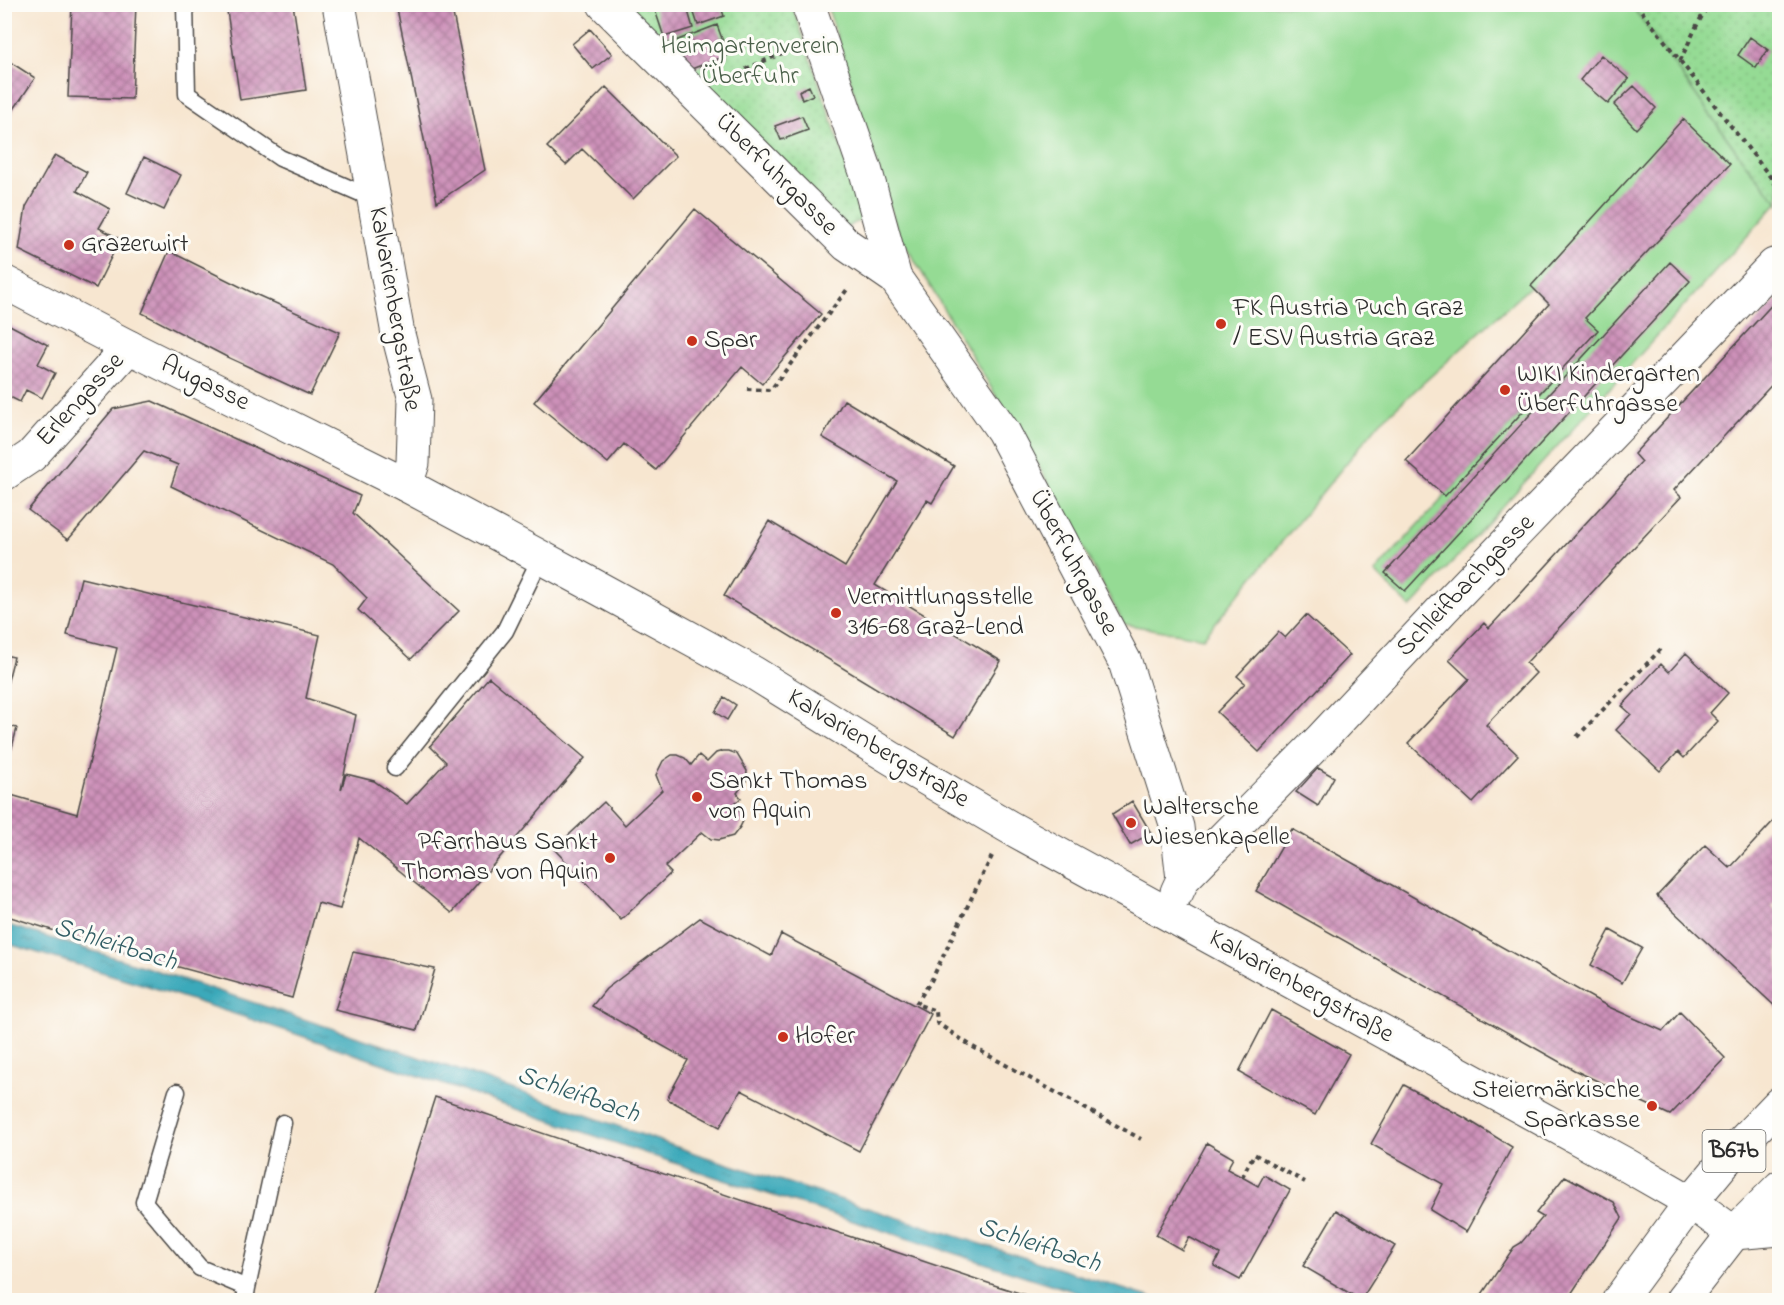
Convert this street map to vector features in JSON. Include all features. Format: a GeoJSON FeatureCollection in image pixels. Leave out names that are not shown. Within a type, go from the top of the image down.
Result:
{"type":"FeatureCollection","features":[{"type":"Feature","properties":{"kind":"street","name":"Kalvarienbergstraße"},"geometry":{"type":"LineString","coordinates":[[339,4],[398,334],[415,399],[413,463],[406,484],[754,673],[920,776],[1691,1202],[1734,1233]]}},
{"type":"Feature","properties":{"kind":"street","name":"Überfuhrgasse"},"geometry":{"type":"LineString","coordinates":[[808,4],[866,172],[882,269]]}},
{"type":"Feature","properties":{"kind":"street","name":"Überfuhrgasse"},"geometry":{"type":"LineString","coordinates":[[608,9],[847,245],[882,269],[1003,431],[1125,662],[1177,827],[1183,879]]}},
{"type":"Feature","properties":{"kind":"street","name":"Schleifbachgasse"},"geometry":{"type":"LineString","coordinates":[[1168,914],[1183,879],[1777,268]]}},
{"type":"Feature","properties":{"kind":"street","name":"Augasse"},"geometry":{"type":"LineString","coordinates":[[4,282],[129,347],[406,484]]}},
{"type":"Feature","properties":{"kind":"street","name":"Erlengasse"},"geometry":{"type":"LineString","coordinates":[[4,474],[31,456],[129,347]]}},
{"type":"Feature","properties":{"kind":"street","name":"B67b"},"geometry":{"type":"LineString","coordinates":[[1619,1300],[1691,1202],[1730,1155],[1779,1103]]}},
{"type":"Feature","properties":{"kind":"street","name":"B67b"},"geometry":{"type":"LineString","coordinates":[[1682,1300],[1734,1233],[1779,1187]]}},
{"type":"Feature","properties":{"kind":"street"},"geometry":{"type":"LineString","coordinates":[[1734,1233],[1779,1229]]}},
{"type":"Feature","properties":{"kind":"lane"},"geometry":{"type":"LineString","coordinates":[[185,4],[187,94],[280,158],[374,199]]}},
{"type":"Feature","properties":{"kind":"lane"},"geometry":{"type":"LineString","coordinates":[[395,768],[505,631],[541,557]]}},
{"type":"Feature","properties":{"kind":"lane"},"geometry":{"type":"LineString","coordinates":[[177,1092],[144,1202],[200,1268],[246,1294],[283,1124]]}},
{"type":"Feature","properties":{"kind":"path"},"geometry":{"type":"LineString","coordinates":[[1636,4],[1771,178],[1779,192]]}},
{"type":"Feature","properties":{"kind":"path"},"geometry":{"type":"LineString","coordinates":[[1680,61],[1709,4]]}},
{"type":"Feature","properties":{"kind":"path"},"geometry":{"type":"LineString","coordinates":[[746,69],[819,37]]}},
{"type":"Feature","properties":{"kind":"path"},"geometry":{"type":"LineString","coordinates":[[1771,178],[1779,168]]}},
{"type":"Feature","properties":{"kind":"path"},"geometry":{"type":"LineString","coordinates":[[747,389],[768,390],[772,387],[882,269]]}},
{"type":"Feature","properties":{"kind":"path"},"geometry":{"type":"LineString","coordinates":[[1577,737],[1661,649]]}},
{"type":"Feature","properties":{"kind":"path"},"geometry":{"type":"LineString","coordinates":[[995,850],[981,883],[931,981],[916,1004],[936,1011],[937,1023],[974,1047],[1142,1139]]}},
{"type":"Feature","properties":{"kind":"path"},"geometry":{"type":"LineString","coordinates":[[1242,1177],[1254,1154],[1305,1182]]}},
{"type":"Feature","properties":{"kind":"green space","name":"Heimgartenverein Überfuhr"},"geometry":{"type":"Polygon","coordinates":[[[614,5],[792,5],[865,217],[843,230],[614,5]]]}},
{"type":"Feature","properties":{"kind":"green space","name":"FK Austria Puch Graz / ESV Austria Graz"},"geometry":{"type":"Polygon","coordinates":[[[827,5],[1631,5],[1747,166],[1778,202],[1411,608],[1375,572],[1598,330],[1585,318],[1549,304],[1531,286],[1380,422],[1203,638],[1124,624],[1043,474],[898,233],[827,5]]]}},
{"type":"Feature","properties":{"kind":"green space"},"geometry":{"type":"Polygon","coordinates":[[[1631,5],[1779,5],[1779,204],[1747,166],[1631,5]]]}},
{"type":"Feature","properties":{"kind":"water"},"geometry":{"type":"Polygon","coordinates":[[[5,924],[152,969],[461,1071],[697,1154],[1158,1300],[1100,1300],[721,1179],[287,1031],[5,943],[5,924]]]}},
{"type":"Feature","properties":{"kind":"building"},"geometry":{"type":"Polygon","coordinates":[[[72,4],[136,4],[132,99],[68,97],[72,4]]]}},
{"type":"Feature","properties":{"kind":"building"},"geometry":{"type":"Polygon","coordinates":[[[226,4],[293,4],[306,90],[240,100],[226,4]]]}},
{"type":"Feature","properties":{"kind":"building"},"geometry":{"type":"Polygon","coordinates":[[[396,4],[451,4],[485,170],[437,202],[396,4]]]}},
{"type":"Feature","properties":{"kind":"building"},"geometry":{"type":"Polygon","coordinates":[[[653,4],[686,4],[693,28],[664,37],[653,4]]]}},
{"type":"Feature","properties":{"kind":"building"},"geometry":{"type":"Polygon","coordinates":[[[691,4],[720,4],[724,16],[698,25],[691,4]]]}},
{"type":"Feature","properties":{"kind":"building"},"geometry":{"type":"Polygon","coordinates":[[[717,25],[728,55],[681,73],[670,43],[717,25]]]}},
{"type":"Feature","properties":{"kind":"building"},"geometry":{"type":"Polygon","coordinates":[[[590,29],[612,54],[593,69],[572,44],[590,29]]]}},
{"type":"Feature","properties":{"kind":"building"},"geometry":{"type":"Polygon","coordinates":[[[1750,37],[1768,50],[1756,68],[1738,55],[1750,37]]]}},
{"type":"Feature","properties":{"kind":"building"},"geometry":{"type":"Polygon","coordinates":[[[1601,55],[1629,79],[1608,104],[1580,80],[1601,55]]]}},
{"type":"Feature","properties":{"kind":"building"},"geometry":{"type":"Polygon","coordinates":[[[4,58],[35,78],[4,124],[4,58]]]}},
{"type":"Feature","properties":{"kind":"building"},"geometry":{"type":"Polygon","coordinates":[[[809,86],[813,95],[802,100],[799,91],[809,86]]]}},
{"type":"Feature","properties":{"kind":"building"},"geometry":{"type":"Polygon","coordinates":[[[1634,86],[1656,108],[1636,129],[1614,105],[1634,86]]]}},
{"type":"Feature","properties":{"kind":"building"},"geometry":{"type":"Polygon","coordinates":[[[606,87],[676,156],[633,199],[582,149],[566,165],[547,147],[606,87]]]}},
{"type":"Feature","properties":{"kind":"building"},"geometry":{"type":"Polygon","coordinates":[[[802,116],[808,130],[781,140],[775,126],[802,116]]]}},
{"type":"Feature","properties":{"kind":"building"},"geometry":{"type":"Polygon","coordinates":[[[1683,119],[1730,164],[1585,318],[1598,330],[1445,496],[1406,461],[1549,304],[1531,286],[1683,119]]]}},
{"type":"Feature","properties":{"kind":"building","name":"Grazerwirt"},"geometry":{"type":"Polygon","coordinates":[[[55,155],[87,172],[77,191],[110,209],[99,228],[120,239],[96,288],[19,250],[26,207],[55,155]]]}},
{"type":"Feature","properties":{"kind":"building"},"geometry":{"type":"Polygon","coordinates":[[[144,157],[181,175],[164,210],[127,193],[144,157]]]}},
{"type":"Feature","properties":{"kind":"building","name":"Spar"},"geometry":{"type":"Polygon","coordinates":[[[695,209],[821,314],[762,384],[742,367],[656,470],[624,444],[608,463],[534,402],[695,209]]]}},
{"type":"Feature","properties":{"kind":"building"},"geometry":{"type":"Polygon","coordinates":[[[169,251],[255,294],[340,332],[310,395],[225,356],[142,313],[169,251]]]}},
{"type":"Feature","properties":{"kind":"building"},"geometry":{"type":"Polygon","coordinates":[[[1670,262],[1690,281],[1405,591],[1385,573],[1670,262]]]}},
{"type":"Feature","properties":{"kind":"building"},"geometry":{"type":"Polygon","coordinates":[[[1779,297],[1779,377],[1674,490],[1681,497],[1526,663],[1536,673],[1486,725],[1518,755],[1473,803],[1408,743],[1469,679],[1449,660],[1484,623],[1489,628],[1607,500],[1641,462],[1634,454],[1779,297]]]}},
{"type":"Feature","properties":{"kind":"building"},"geometry":{"type":"Polygon","coordinates":[[[4,322],[48,345],[38,364],[55,373],[42,398],[26,390],[20,402],[4,394],[4,322]]]}},
{"type":"Feature","properties":{"kind":"building","name":"Vermittlungsstelle 316-68 Graz-Lend"},"geometry":{"type":"Polygon","coordinates":[[[844,400],[954,466],[932,503],[927,500],[875,585],[1001,661],[955,736],[724,596],[769,521],[845,567],[897,481],[822,437],[844,400]]]}},
{"type":"Feature","properties":{"kind":"building"},"geometry":{"type":"Polygon","coordinates":[[[152,401],[360,496],[353,513],[459,611],[411,659],[358,610],[367,598],[333,564],[171,486],[178,465],[144,451],[68,540],[28,510],[113,409],[152,401]]]}},
{"type":"Feature","properties":{"kind":"building"},"geometry":{"type":"Polygon","coordinates":[[[81,578],[320,635],[306,698],[356,715],[341,790],[346,774],[374,781],[407,804],[446,762],[430,746],[489,677],[585,758],[452,913],[359,838],[340,909],[318,903],[292,998],[109,948],[4,915],[4,793],[77,814],[117,648],[67,635],[81,578]]]}},
{"type":"Feature","properties":{"kind":"building"},"geometry":{"type":"Polygon","coordinates":[[[1306,615],[1350,655],[1259,752],[1217,712],[1245,683],[1237,676],[1278,632],[1285,638],[1306,615]]]}},
{"type":"Feature","properties":{"kind":"building"},"geometry":{"type":"Polygon","coordinates":[[[1686,653],[1728,693],[1710,713],[1718,721],[1684,758],[1678,752],[1660,771],[1616,730],[1631,714],[1622,706],[1661,664],[1669,672],[1686,653]]]}},
{"type":"Feature","properties":{"kind":"building"},"geometry":{"type":"Polygon","coordinates":[[[4,655],[14,657],[5,692],[4,692],[4,655]]]}},
{"type":"Feature","properties":{"kind":"building"},"geometry":{"type":"Polygon","coordinates":[[[724,697],[736,705],[727,720],[715,712],[724,697]]]}},
{"type":"Feature","properties":{"kind":"building"},"geometry":{"type":"Polygon","coordinates":[[[5,725],[17,728],[5,774],[5,725]]]}},
{"type":"Feature","properties":{"kind":"building"},"geometry":{"type":"Polygon","coordinates":[[[723,751],[737,754],[747,771],[746,781],[737,793],[741,798],[735,803],[742,814],[743,821],[740,827],[733,836],[719,840],[711,839],[702,832],[665,867],[671,873],[621,920],[554,849],[604,802],[625,825],[662,790],[656,775],[663,761],[672,755],[685,758],[691,765],[699,755],[707,762],[716,753],[723,751]]]}},
{"type":"Feature","properties":{"kind":"building"},"geometry":{"type":"Polygon","coordinates":[[[1318,768],[1334,777],[1318,806],[1296,792],[1318,768]]]}},
{"type":"Feature","properties":{"kind":"building","name":"Waltersche Wiesenkapelle"},"geometry":{"type":"Polygon","coordinates":[[[1132,801],[1151,833],[1130,845],[1112,814],[1132,801]]]}},
{"type":"Feature","properties":{"kind":"building"},"geometry":{"type":"Polygon","coordinates":[[[1779,815],[1779,899],[1772,907],[1779,914],[1779,1010],[1657,896],[1705,845],[1730,868],[1779,815]]]}},
{"type":"Feature","properties":{"kind":"building"},"geometry":{"type":"Polygon","coordinates":[[[1292,829],[1609,1007],[1663,1031],[1680,1012],[1725,1058],[1670,1115],[1574,1070],[1256,891],[1292,829]]]}},
{"type":"Feature","properties":{"kind":"building","name":"Hofer"},"geometry":{"type":"Polygon","coordinates":[[[700,918],[771,956],[781,934],[931,1014],[859,1151],[741,1090],[720,1127],[667,1099],[688,1060],[592,1006],[606,989],[700,918]]]}},
{"type":"Feature","properties":{"kind":"building"},"geometry":{"type":"Polygon","coordinates":[[[1610,930],[1642,948],[1622,983],[1591,965],[1610,930]]]}},
{"type":"Feature","properties":{"kind":"building"},"geometry":{"type":"Polygon","coordinates":[[[353,952],[435,969],[417,1030],[335,1010],[353,952]]]}},
{"type":"Feature","properties":{"kind":"building"},"geometry":{"type":"Polygon","coordinates":[[[1271,1010],[1349,1054],[1315,1115],[1239,1072],[1271,1010]]]}},
{"type":"Feature","properties":{"kind":"building"},"geometry":{"type":"Polygon","coordinates":[[[1404,1085],[1512,1147],[1466,1232],[1430,1210],[1443,1184],[1371,1144],[1404,1085]]]}},
{"type":"Feature","properties":{"kind":"building"},"geometry":{"type":"Polygon","coordinates":[[[435,1097],[994,1285],[1042,1300],[370,1300],[435,1097]]]}},
{"type":"Feature","properties":{"kind":"building"},"geometry":{"type":"Polygon","coordinates":[[[1207,1143],[1233,1158],[1227,1169],[1258,1186],[1264,1175],[1290,1190],[1240,1280],[1214,1266],[1220,1254],[1189,1237],[1182,1250],[1156,1235],[1207,1143]]]}},
{"type":"Feature","properties":{"kind":"building"},"geometry":{"type":"Polygon","coordinates":[[[1565,1176],[1614,1202],[1622,1218],[1567,1300],[1478,1300],[1514,1247],[1521,1243],[1543,1217],[1536,1213],[1565,1176]]]}},
{"type":"Feature","properties":{"kind":"building"},"geometry":{"type":"Polygon","coordinates":[[[1336,1210],[1395,1246],[1361,1300],[1303,1266],[1336,1210]]]}},
{"type":"Feature","properties":{"kind":"place","name":"Grazerwirt"},"geometry":{"type":"Point","coordinates":[69,245]}},
{"type":"Feature","properties":{"kind":"place","name":"FK Austria Puch Graz / ESV Austria Graz"},"geometry":{"type":"Point","coordinates":[1221,324]}},
{"type":"Feature","properties":{"kind":"place","name":"Spar"},"geometry":{"type":"Point","coordinates":[692,341]}},
{"type":"Feature","properties":{"kind":"place","name":"WIKI Kindergarten Überfuhrgasse"},"geometry":{"type":"Point","coordinates":[1505,390]}},
{"type":"Feature","properties":{"kind":"place","name":"Vermittlungsstelle 316-68 Graz-Lend"},"geometry":{"type":"Point","coordinates":[836,613]}},
{"type":"Feature","properties":{"kind":"place","name":"Sankt Thomas von Aquin"},"geometry":{"type":"Point","coordinates":[697,797]}},
{"type":"Feature","properties":{"kind":"place","name":"Waltersche Wiesenkapelle"},"geometry":{"type":"Point","coordinates":[1131,823]}},
{"type":"Feature","properties":{"kind":"place","name":"Pfarrhaus Sankt Thomas von Aquin"},"geometry":{"type":"Point","coordinates":[610,858]}},
{"type":"Feature","properties":{"kind":"place","name":"Hofer"},"geometry":{"type":"Point","coordinates":[783,1037]}},
{"type":"Feature","properties":{"kind":"place","name":"Steiermärkische Sparkasse"},"geometry":{"type":"Point","coordinates":[1652,1106]}},
{"type":"Feature","properties":{"kind":"water label","name":"Schleifbach"},"geometry":{"type":"Point","coordinates":[115,945]}},
{"type":"Feature","properties":{"kind":"water label","name":"Schleifbach"},"geometry":{"type":"Point","coordinates":[578,1095]}},
{"type":"Feature","properties":{"kind":"water label","name":"Schleifbach"},"geometry":{"type":"Point","coordinates":[1039,1246]}}]}
